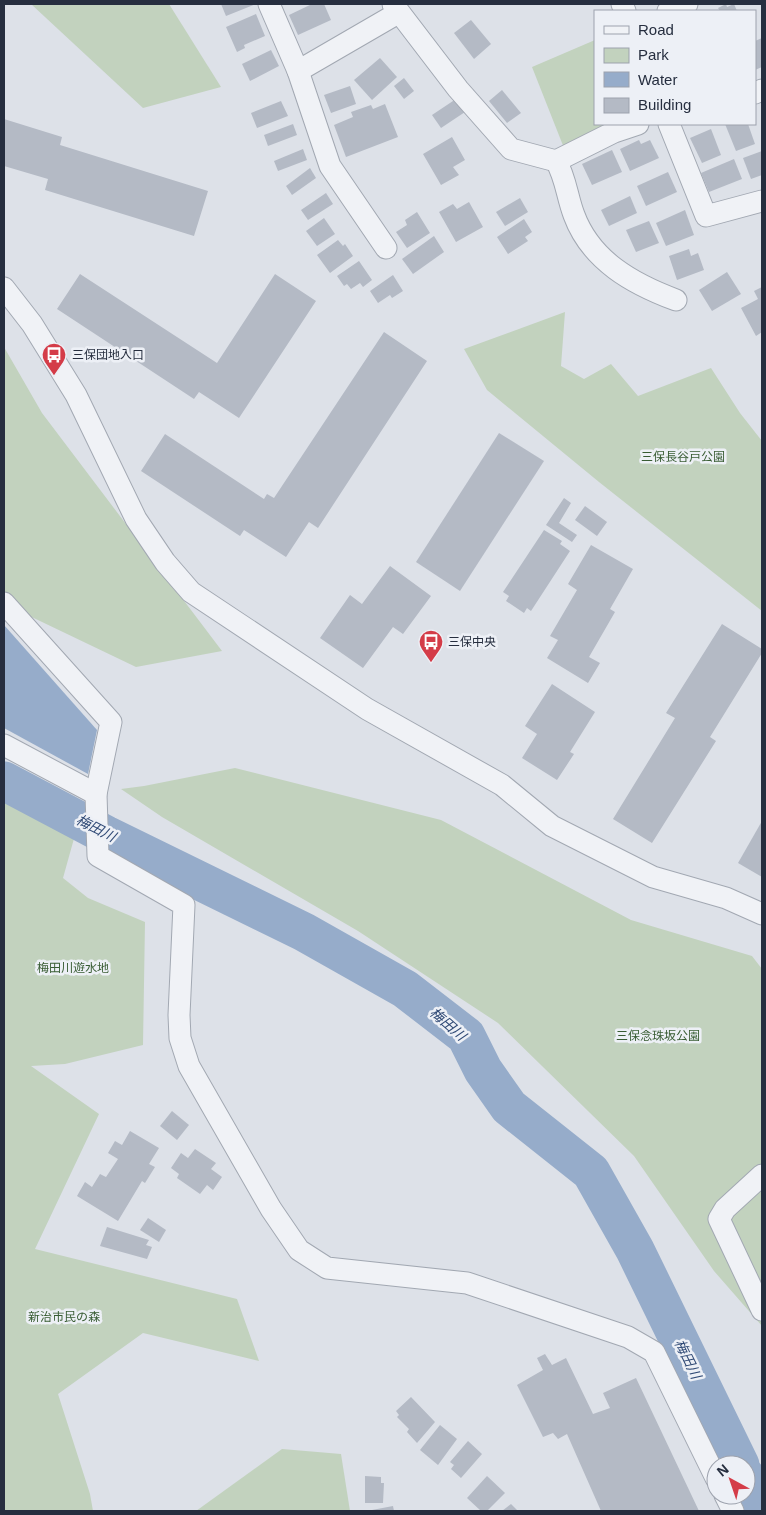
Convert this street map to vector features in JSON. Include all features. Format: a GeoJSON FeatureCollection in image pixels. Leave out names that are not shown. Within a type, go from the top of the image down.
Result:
{"type":"FeatureCollection","features":[{"type":"Feature","properties":{"kind":"street"},"geometry":{"type":"LineString","coordinates":[[269,4],[298,71],[330,166],[386,248]]}},
{"type":"Feature","properties":{"kind":"street"},"geometry":{"type":"LineString","coordinates":[[671,10],[687,4]]}},
{"type":"Feature","properties":{"kind":"street"},"geometry":{"type":"LineString","coordinates":[[298,71],[395,8],[458,89],[511,149],[556,161],[614,132],[635,125]]}},
{"type":"Feature","properties":{"kind":"street"},"geometry":{"type":"LineString","coordinates":[[669,125],[706,216],[762,201]]}},
{"type":"Feature","properties":{"kind":"street"},"geometry":{"type":"LineString","coordinates":[[556,161],[564,174],[574,215],[586,239],[613,268],[642,288],[676,300]]}},
{"type":"Feature","properties":{"kind":"street"},"geometry":{"type":"LineString","coordinates":[[4,288],[32,324],[76,395],[136,519],[164,562],[191,592],[367,709],[502,785],[552,826],[652,876],[726,898],[762,914]]}},
{"type":"Feature","properties":{"kind":"street"},"geometry":{"type":"LineString","coordinates":[[4,603],[111,722],[96,796],[98,856],[184,905],[179,1016],[180,1038],[189,1066],[271,1209],[299,1250],[328,1268],[467,1283],[628,1337],[654,1352],[706,1458]]}},
{"type":"Feature","properties":{"kind":"street"},"geometry":{"type":"LineString","coordinates":[[4,745],[96,796]]}},
{"type":"Feature","properties":{"kind":"street"},"geometry":{"type":"LineString","coordinates":[[762,1175],[725,1209],[719,1219],[762,1310]]}},
{"type":"Feature","properties":{"kind":"green space"},"geometry":{"type":"Polygon","coordinates":[[[31,4],[169,4],[221,87],[143,108],[31,4]]]}},
{"type":"Feature","properties":{"kind":"green space"},"geometry":{"type":"Polygon","coordinates":[[[594,40],[594,125],[612,125],[564,148],[532,67],[594,40]]]}},
{"type":"Feature","properties":{"kind":"green space","name":"三保長谷戸公園"},"geometry":{"type":"Polygon","coordinates":[[[565,312],[561,366],[584,379],[611,364],[638,396],[711,368],[740,413],[762,441],[762,611],[599,482],[487,390],[464,349],[565,312]]]}},
{"type":"Feature","properties":{"kind":"green space"},"geometry":{"type":"Polygon","coordinates":[[[4,347],[42,413],[222,651],[136,667],[17,610],[4,595],[4,347]]]}},
{"type":"Feature","properties":{"kind":"green space","name":"三保念珠坂公園"},"geometry":{"type":"Polygon","coordinates":[[[235,768],[441,820],[631,920],[752,956],[762,969],[762,1326],[714,1271],[634,1156],[498,1023],[358,931],[162,817],[121,789],[235,768]]]}},
{"type":"Feature","properties":{"kind":"green space","name":"新治市民の森"},"geometry":{"type":"Polygon","coordinates":[[[4,801],[75,835],[63,878],[88,898],[145,922],[143,1045],[65,1064],[31,1066],[99,1114],[35,1249],[237,1299],[259,1361],[143,1333],[58,1394],[90,1494],[93,1511],[4,1511],[4,801]]]}},
{"type":"Feature","properties":{"kind":"green space"},"geometry":{"type":"Polygon","coordinates":[[[282,1449],[341,1454],[350,1511],[196,1511],[282,1449]]]}},
{"type":"Feature","properties":{"kind":"water"},"geometry":{"type":"Polygon","coordinates":[[[4,625],[97,730],[88,774],[4,728],[4,625]]]}},
{"type":"Feature","properties":{"kind":"building"},"geometry":{"type":"Polygon","coordinates":[[[221,4],[256,4],[226,16],[221,4]]]}},
{"type":"Feature","properties":{"kind":"building"},"geometry":{"type":"Polygon","coordinates":[[[312,4],[324,4],[331,20],[298,35],[289,15],[312,4]]]}},
{"type":"Feature","properties":{"kind":"building"},"geometry":{"type":"Polygon","coordinates":[[[726,4],[727,7],[734,4],[737,10],[719,10],[718,8],[726,4]]]}},
{"type":"Feature","properties":{"kind":"building"},"geometry":{"type":"Polygon","coordinates":[[[256,14],[265,36],[244,45],[245,48],[237,52],[226,27],[256,14]]]}},
{"type":"Feature","properties":{"kind":"building"},"geometry":{"type":"Polygon","coordinates":[[[471,20],[491,44],[474,59],[454,33],[471,20]]]}},
{"type":"Feature","properties":{"kind":"building"},"geometry":{"type":"Polygon","coordinates":[[[762,38],[762,67],[756,70],[756,41],[762,38]]]}},
{"type":"Feature","properties":{"kind":"building"},"geometry":{"type":"Polygon","coordinates":[[[271,50],[279,66],[250,81],[242,64],[271,50]]]}},
{"type":"Feature","properties":{"kind":"building"},"geometry":{"type":"Polygon","coordinates":[[[380,58],[397,77],[372,100],[354,80],[380,58]]]}},
{"type":"Feature","properties":{"kind":"building"},"geometry":{"type":"Polygon","coordinates":[[[404,78],[414,91],[404,99],[394,86],[404,78]]]}},
{"type":"Feature","properties":{"kind":"building"},"geometry":{"type":"Polygon","coordinates":[[[350,86],[356,104],[331,113],[324,95],[350,86]]]}},
{"type":"Feature","properties":{"kind":"building"},"geometry":{"type":"Polygon","coordinates":[[[502,90],[521,113],[507,123],[489,101],[502,90]]]}},
{"type":"Feature","properties":{"kind":"building"},"geometry":{"type":"Polygon","coordinates":[[[456,99],[465,112],[441,128],[432,115],[456,99]]]}},
{"type":"Feature","properties":{"kind":"building"},"geometry":{"type":"Polygon","coordinates":[[[281,101],[288,116],[257,128],[251,113],[281,101]]]}},
{"type":"Feature","properties":{"kind":"building"},"geometry":{"type":"Polygon","coordinates":[[[385,104],[398,137],[346,157],[334,125],[353,117],[351,112],[371,105],[373,109],[385,104]]]}},
{"type":"Feature","properties":{"kind":"building"},"geometry":{"type":"Polygon","coordinates":[[[4,119],[62,137],[60,145],[208,191],[194,236],[45,190],[48,179],[4,166],[4,119]]]}},
{"type":"Feature","properties":{"kind":"building"},"geometry":{"type":"Polygon","coordinates":[[[293,124],[297,135],[268,146],[264,135],[293,124]]]}},
{"type":"Feature","properties":{"kind":"building"},"geometry":{"type":"Polygon","coordinates":[[[725,125],[748,125],[755,144],[736,151],[725,125]]]}},
{"type":"Feature","properties":{"kind":"building"},"geometry":{"type":"Polygon","coordinates":[[[711,129],[721,155],[702,163],[690,138],[711,129]]]}},
{"type":"Feature","properties":{"kind":"building"},"geometry":{"type":"Polygon","coordinates":[[[452,137],[465,160],[453,167],[459,175],[441,185],[423,154],[452,137]]]}},
{"type":"Feature","properties":{"kind":"building"},"geometry":{"type":"Polygon","coordinates":[[[639,140],[641,144],[650,140],[659,158],[630,171],[620,149],[639,140]]]}},
{"type":"Feature","properties":{"kind":"building"},"geometry":{"type":"Polygon","coordinates":[[[303,149],[307,160],[278,171],[274,161],[303,149]]]}},
{"type":"Feature","properties":{"kind":"building"},"geometry":{"type":"Polygon","coordinates":[[[612,150],[622,172],[592,185],[582,164],[612,150]]]}},
{"type":"Feature","properties":{"kind":"building"},"geometry":{"type":"Polygon","coordinates":[[[762,151],[762,175],[751,179],[743,158],[762,151]]]}},
{"type":"Feature","properties":{"kind":"building"},"geometry":{"type":"Polygon","coordinates":[[[734,159],[742,179],[709,192],[701,173],[734,159]]]}},
{"type":"Feature","properties":{"kind":"building"},"geometry":{"type":"Polygon","coordinates":[[[310,168],[316,178],[292,195],[286,186],[310,168]]]}},
{"type":"Feature","properties":{"kind":"building"},"geometry":{"type":"Polygon","coordinates":[[[668,172],[677,192],[646,206],[637,186],[668,172]]]}},
{"type":"Feature","properties":{"kind":"building"},"geometry":{"type":"Polygon","coordinates":[[[326,193],[333,204],[308,220],[301,210],[326,193]]]}},
{"type":"Feature","properties":{"kind":"building"},"geometry":{"type":"Polygon","coordinates":[[[630,196],[637,213],[609,226],[601,210],[630,196]]]}},
{"type":"Feature","properties":{"kind":"building"},"geometry":{"type":"Polygon","coordinates":[[[520,198],[528,212],[505,226],[496,212],[520,198]]]}},
{"type":"Feature","properties":{"kind":"building"},"geometry":{"type":"Polygon","coordinates":[[[469,202],[483,227],[456,242],[439,212],[453,204],[457,209],[469,202]]]}},
{"type":"Feature","properties":{"kind":"building"},"geometry":{"type":"Polygon","coordinates":[[[685,210],[694,235],[666,246],[656,223],[685,210]]]}},
{"type":"Feature","properties":{"kind":"building"},"geometry":{"type":"Polygon","coordinates":[[[417,212],[430,233],[407,248],[396,232],[407,225],[405,220],[417,212]]]}},
{"type":"Feature","properties":{"kind":"building"},"geometry":{"type":"Polygon","coordinates":[[[324,218],[335,234],[317,246],[306,231],[324,218]]]}},
{"type":"Feature","properties":{"kind":"building"},"geometry":{"type":"Polygon","coordinates":[[[524,219],[532,232],[525,237],[528,241],[508,254],[497,237],[524,219]]]}},
{"type":"Feature","properties":{"kind":"building"},"geometry":{"type":"Polygon","coordinates":[[[649,221],[659,243],[636,252],[626,230],[649,221]]]}},
{"type":"Feature","properties":{"kind":"building"},"geometry":{"type":"Polygon","coordinates":[[[434,236],[444,252],[413,274],[402,259],[434,236]]]}},
{"type":"Feature","properties":{"kind":"building"},"geometry":{"type":"Polygon","coordinates":[[[338,240],[343,246],[345,244],[353,256],[330,273],[317,255],[338,240]]]}},
{"type":"Feature","properties":{"kind":"building"},"geometry":{"type":"Polygon","coordinates":[[[689,249],[691,256],[698,253],[704,270],[677,280],[669,256],[689,249]]]}},
{"type":"Feature","properties":{"kind":"building"},"geometry":{"type":"Polygon","coordinates":[[[359,261],[372,280],[363,287],[360,283],[351,289],[347,284],[344,286],[337,276],[359,261]]]}},
{"type":"Feature","properties":{"kind":"building"},"geometry":{"type":"Polygon","coordinates":[[[727,272],[741,294],[712,311],[699,290],[727,272]]]}},
{"type":"Feature","properties":{"kind":"building"},"geometry":{"type":"Polygon","coordinates":[[[80,274],[217,363],[275,274],[316,301],[239,418],[199,392],[194,399],[57,309],[80,274]]]}},
{"type":"Feature","properties":{"kind":"building"},"geometry":{"type":"Polygon","coordinates":[[[393,275],[403,291],[392,298],[390,295],[378,303],[370,291],[393,275]]]}},
{"type":"Feature","properties":{"kind":"building"},"geometry":{"type":"Polygon","coordinates":[[[762,287],[762,332],[756,336],[741,308],[758,299],[754,291],[762,287]]]}},
{"type":"Feature","properties":{"kind":"building"},"geometry":{"type":"Polygon","coordinates":[[[384,332],[427,361],[318,528],[309,522],[286,557],[244,530],[240,536],[141,471],[165,434],[264,499],[267,494],[274,498],[384,332]]]}},
{"type":"Feature","properties":{"kind":"building"},"geometry":{"type":"Polygon","coordinates":[[[499,433],[544,461],[460,591],[416,562],[499,433]]]}},
{"type":"Feature","properties":{"kind":"building"},"geometry":{"type":"Polygon","coordinates":[[[564,498],[571,503],[559,523],[577,535],[572,542],[546,525],[564,498]]]}},
{"type":"Feature","properties":{"kind":"building"},"geometry":{"type":"Polygon","coordinates":[[[585,506],[607,522],[597,536],[575,520],[585,506]]]}},
{"type":"Feature","properties":{"kind":"building"},"geometry":{"type":"Polygon","coordinates":[[[544,530],[562,541],[560,544],[570,551],[531,611],[527,608],[524,613],[506,601],[509,596],[503,592],[544,530]]]}},
{"type":"Feature","properties":{"kind":"building"},"geometry":{"type":"Polygon","coordinates":[[[591,545],[633,569],[610,609],[615,612],[589,657],[600,663],[588,683],[547,658],[558,640],[550,636],[577,590],[568,584],[591,545]]]}},
{"type":"Feature","properties":{"kind":"building"},"geometry":{"type":"Polygon","coordinates":[[[390,566],[431,596],[403,634],[393,627],[363,668],[320,638],[350,595],[362,604],[390,566]]]}},
{"type":"Feature","properties":{"kind":"building"},"geometry":{"type":"Polygon","coordinates":[[[722,624],[762,649],[762,653],[710,737],[716,741],[652,843],[613,819],[675,718],[666,713],[722,624]]]}},
{"type":"Feature","properties":{"kind":"building"},"geometry":{"type":"Polygon","coordinates":[[[552,684],[595,712],[570,752],[574,754],[557,780],[522,758],[537,734],[525,726],[552,684]]]}},
{"type":"Feature","properties":{"kind":"building"},"geometry":{"type":"Polygon","coordinates":[[[762,821],[762,877],[738,863],[762,821]]]}},
{"type":"Feature","properties":{"kind":"building"},"geometry":{"type":"Polygon","coordinates":[[[172,1111],[189,1125],[177,1140],[160,1126],[172,1111]]]}},
{"type":"Feature","properties":{"kind":"building"},"geometry":{"type":"Polygon","coordinates":[[[130,1131],[159,1148],[149,1164],[155,1167],[145,1183],[142,1181],[118,1221],[77,1196],[85,1182],[92,1187],[100,1174],[106,1177],[118,1159],[108,1153],[115,1141],[122,1145],[130,1131]]]}},
{"type":"Feature","properties":{"kind":"building"},"geometry":{"type":"Polygon","coordinates":[[[195,1149],[216,1163],[211,1169],[222,1177],[213,1190],[207,1185],[200,1194],[177,1178],[179,1174],[171,1168],[181,1153],[188,1158],[195,1149]]]}},
{"type":"Feature","properties":{"kind":"building"},"geometry":{"type":"Polygon","coordinates":[[[148,1218],[166,1230],[159,1242],[140,1230],[148,1218]]]}},
{"type":"Feature","properties":{"kind":"building"},"geometry":{"type":"Polygon","coordinates":[[[107,1227],[149,1240],[146,1245],[152,1247],[147,1259],[100,1246],[107,1227]]]}},
{"type":"Feature","properties":{"kind":"building"},"geometry":{"type":"Polygon","coordinates":[[[545,1354],[552,1365],[566,1358],[593,1414],[610,1408],[603,1393],[636,1378],[699,1511],[601,1511],[567,1434],[558,1439],[553,1433],[543,1437],[517,1385],[543,1370],[537,1358],[545,1354]]]}},
{"type":"Feature","properties":{"kind":"building"},"geometry":{"type":"Polygon","coordinates":[[[411,1397],[435,1422],[417,1443],[407,1432],[409,1429],[397,1417],[399,1415],[396,1411],[411,1397]]]}},
{"type":"Feature","properties":{"kind":"building"},"geometry":{"type":"Polygon","coordinates":[[[440,1425],[457,1439],[438,1465],[420,1450],[440,1425]]]}},
{"type":"Feature","properties":{"kind":"building"},"geometry":{"type":"Polygon","coordinates":[[[468,1441],[482,1454],[461,1478],[451,1469],[454,1465],[450,1462],[468,1441]]]}},
{"type":"Feature","properties":{"kind":"building"},"geometry":{"type":"Polygon","coordinates":[[[365,1476],[381,1477],[381,1483],[384,1483],[383,1503],[365,1503],[365,1476]]]}},
{"type":"Feature","properties":{"kind":"building"},"geometry":{"type":"Polygon","coordinates":[[[487,1476],[505,1493],[487,1511],[481,1511],[467,1498],[487,1476]]]}},
{"type":"Feature","properties":{"kind":"building"},"geometry":{"type":"Polygon","coordinates":[[[511,1504],[518,1511],[502,1511],[511,1504]]]}},
{"type":"Feature","properties":{"kind":"building"},"geometry":{"type":"Polygon","coordinates":[[[393,1506],[394,1511],[372,1511],[372,1510],[393,1506]]]}},
{"type":"Feature","properties":{"kind":"waterway","name":"梅田川"},"geometry":{"type":"LineString","coordinates":[[4,781],[106,835],[304,932],[405,989],[466,1036],[483,1070],[509,1107],[591,1172],[635,1250],[735,1455]]}},
{"type":"Feature","properties":{"kind":"waterway","name":"梅田川"},"geometry":{"type":"LineString","coordinates":[[756,1498],[762,1510]]}},
{"type":"Feature","properties":{"kind":"place","name":"三保団地入口"},"geometry":{"type":"Point","coordinates":[54,376]}},
{"type":"Feature","properties":{"kind":"place","name":"三保中央"},"geometry":{"type":"Point","coordinates":[431,663]}},
{"type":"Feature","properties":{"kind":"park label","name":"梅田川遊水地"},"geometry":{"type":"Point","coordinates":[73,968]}}]}
